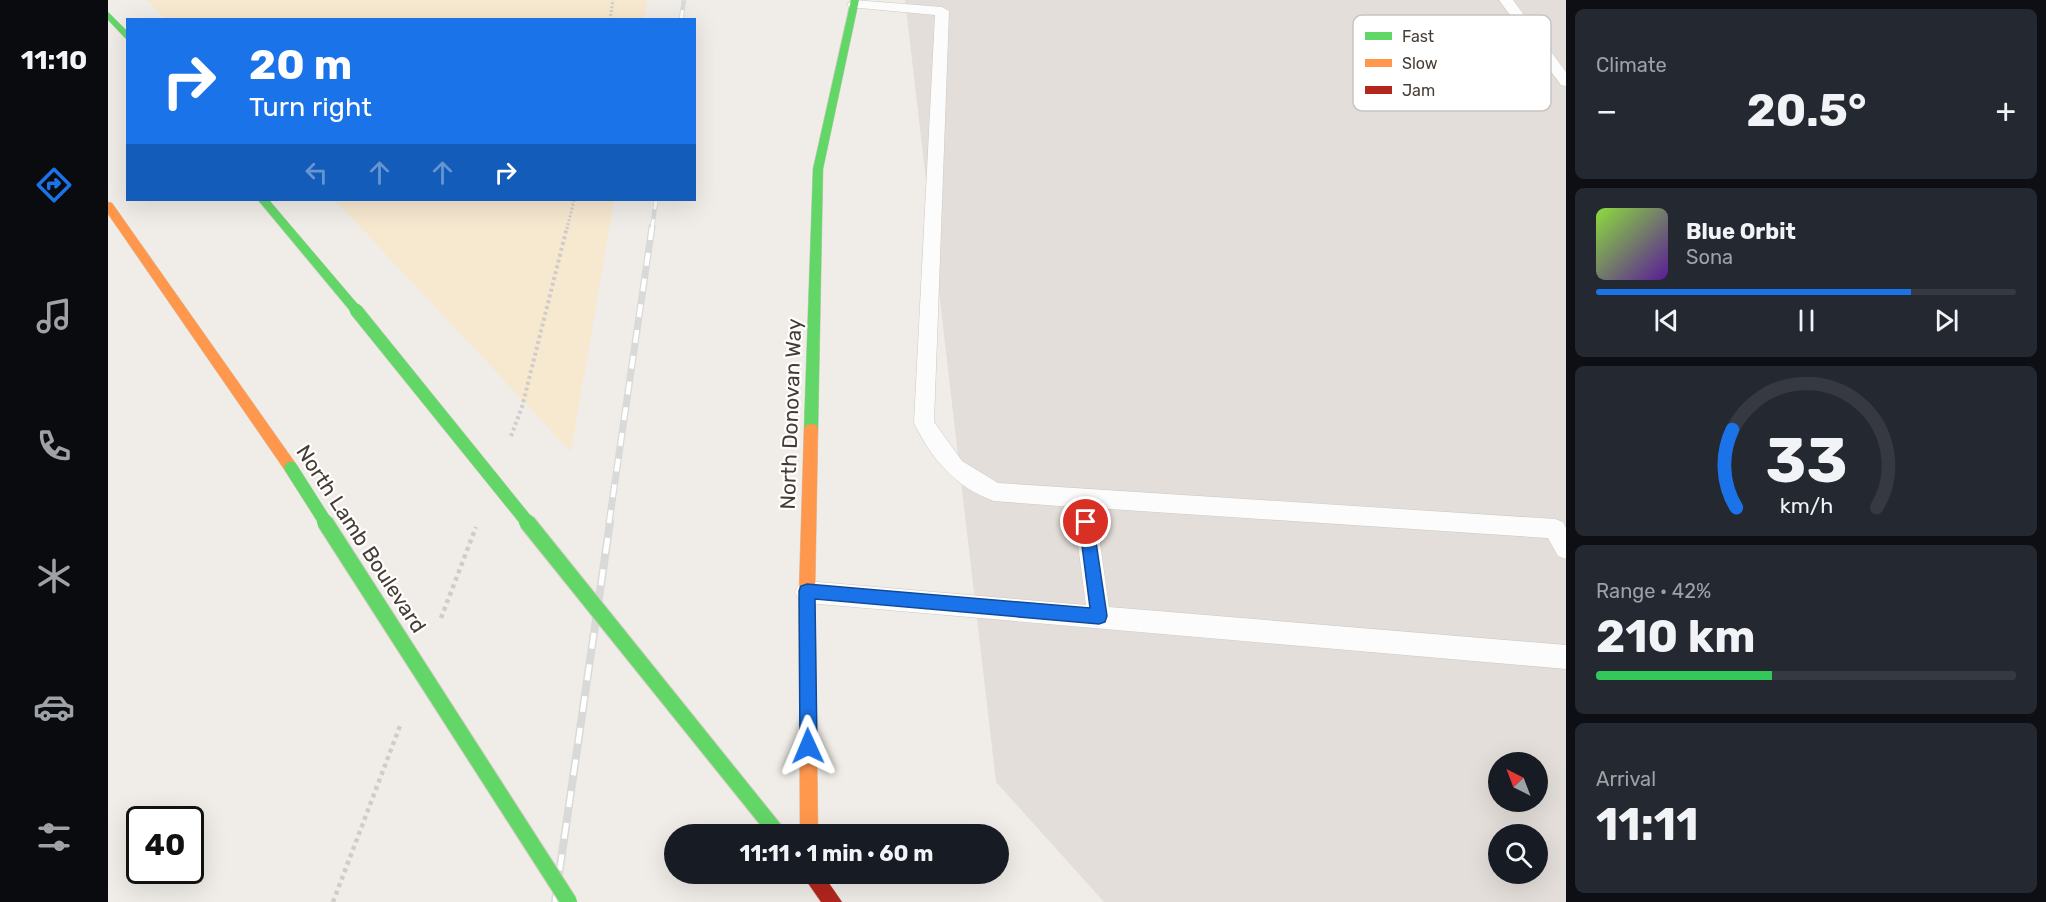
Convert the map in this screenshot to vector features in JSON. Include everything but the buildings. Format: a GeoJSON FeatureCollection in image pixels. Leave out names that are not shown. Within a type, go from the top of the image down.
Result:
{"type":"FeatureCollection","features":[{"type":"Feature","properties":{"kind":"main road","name":"North Donovan Way"},"geometry":{"type":"LineString","coordinates":[[809,824],[807,591],[818,169],[854,2]]}},
{"type":"Feature","properties":{"kind":"main road"},"geometry":{"type":"LineString","coordinates":[[108,15],[126,36]]}},
{"type":"Feature","properties":{"kind":"main road"},"geometry":{"type":"LineString","coordinates":[[264,201],[356,310],[770,824]]}},
{"type":"Feature","properties":{"kind":"main road","name":"North Lamb Boulevard"},"geometry":{"type":"LineString","coordinates":[[108,206],[291,468],[569,902]]}},
{"type":"Feature","properties":{"kind":"main road"},"geometry":{"type":"LineString","coordinates":[[810,884],[810,892]]}},
{"type":"Feature","properties":{"kind":"main road"},"geometry":{"type":"LineString","coordinates":[[819,884],[833,902]]}},
{"type":"Feature","properties":{"kind":"lane"},"geometry":{"type":"LineString","coordinates":[[1506,0],[1517,15]]}},
{"type":"Feature","properties":{"kind":"lane"},"geometry":{"type":"LineString","coordinates":[[854,2],[941,6],[924,423],[954,467],[994,492],[1561,529],[1566,549]]}},
{"type":"Feature","properties":{"kind":"lane"},"geometry":{"type":"LineString","coordinates":[[1551,62],[1566,82]]}},
{"type":"Feature","properties":{"kind":"lane"},"geometry":{"type":"LineString","coordinates":[[1083,498],[1099,616]]}},
{"type":"Feature","properties":{"kind":"lane"},"geometry":{"type":"LineString","coordinates":[[807,591],[1566,657]]}},
{"type":"Feature","properties":{"kind":"path"},"geometry":{"type":"LineString","coordinates":[[610,18],[613,0]]}},
{"type":"Feature","properties":{"kind":"path"},"geometry":{"type":"LineString","coordinates":[[509,440],[522,407],[574,201]]}},
{"type":"Feature","properties":{"kind":"path"},"geometry":{"type":"LineString","coordinates":[[438,627],[480,517]]}},
{"type":"Feature","properties":{"kind":"path"},"geometry":{"type":"LineString","coordinates":[[333,902],[405,715]]}},
{"type":"Feature","properties":{"kind":"shaded area"},"geometry":{"type":"Polygon","coordinates":[[[905,0],[1566,0],[1566,902],[1104,902],[996,782],[905,0]]]}},
{"type":"Feature","properties":{"kind":"sand"},"geometry":{"type":"Polygon","coordinates":[[[147,0],[647,0],[644,18],[164,18],[147,0]]]}},
{"type":"Feature","properties":{"kind":"sand"},"geometry":{"type":"Polygon","coordinates":[[[336,201],[614,201],[571,452],[336,201]]]}},
{"type":"Feature","properties":{"kind":"railway"},"geometry":{"type":"LineString","coordinates":[[681,18],[684,0]]}},
{"type":"Feature","properties":{"kind":"railway"},"geometry":{"type":"LineString","coordinates":[[652,229],[656,201]]}},
{"type":"Feature","properties":{"kind":"railway"},"geometry":{"type":"LineString","coordinates":[[609,523],[652,227]]}},
{"type":"Feature","properties":{"kind":"railway"},"geometry":{"type":"LineString","coordinates":[[555,902],[610,522]]}},
{"type":"Feature","properties":{"kind":"traffic: fast"},"geometry":{"type":"LineString","coordinates":[[811,429],[818,169],[855,0]]}},
{"type":"Feature","properties":{"kind":"traffic: fast"},"geometry":{"type":"LineString","coordinates":[[108,15],[126,36]]}},
{"type":"Feature","properties":{"kind":"traffic: fast"},"geometry":{"type":"LineString","coordinates":[[264,201],[356,310]]}},
{"type":"Feature","properties":{"kind":"traffic: fast"},"geometry":{"type":"LineString","coordinates":[[356,310],[770,824]]}},
{"type":"Feature","properties":{"kind":"traffic: fast"},"geometry":{"type":"LineString","coordinates":[[291,468],[569,902]]}},
{"type":"Feature","properties":{"kind":"traffic: slow"},"geometry":{"type":"LineString","coordinates":[[108,206],[291,468]]}},
{"type":"Feature","properties":{"kind":"traffic: slow"},"geometry":{"type":"LineString","coordinates":[[809,824],[807,592],[811,429]]}},
{"type":"Feature","properties":{"kind":"traffic: jam"},"geometry":{"type":"LineString","coordinates":[[819,884],[833,902]]}},
{"type":"Feature","properties":{"kind":"route"},"geometry":{"type":"LineString","coordinates":[[808,746],[807,591],[1099,616],[1086,522]]}}]}
